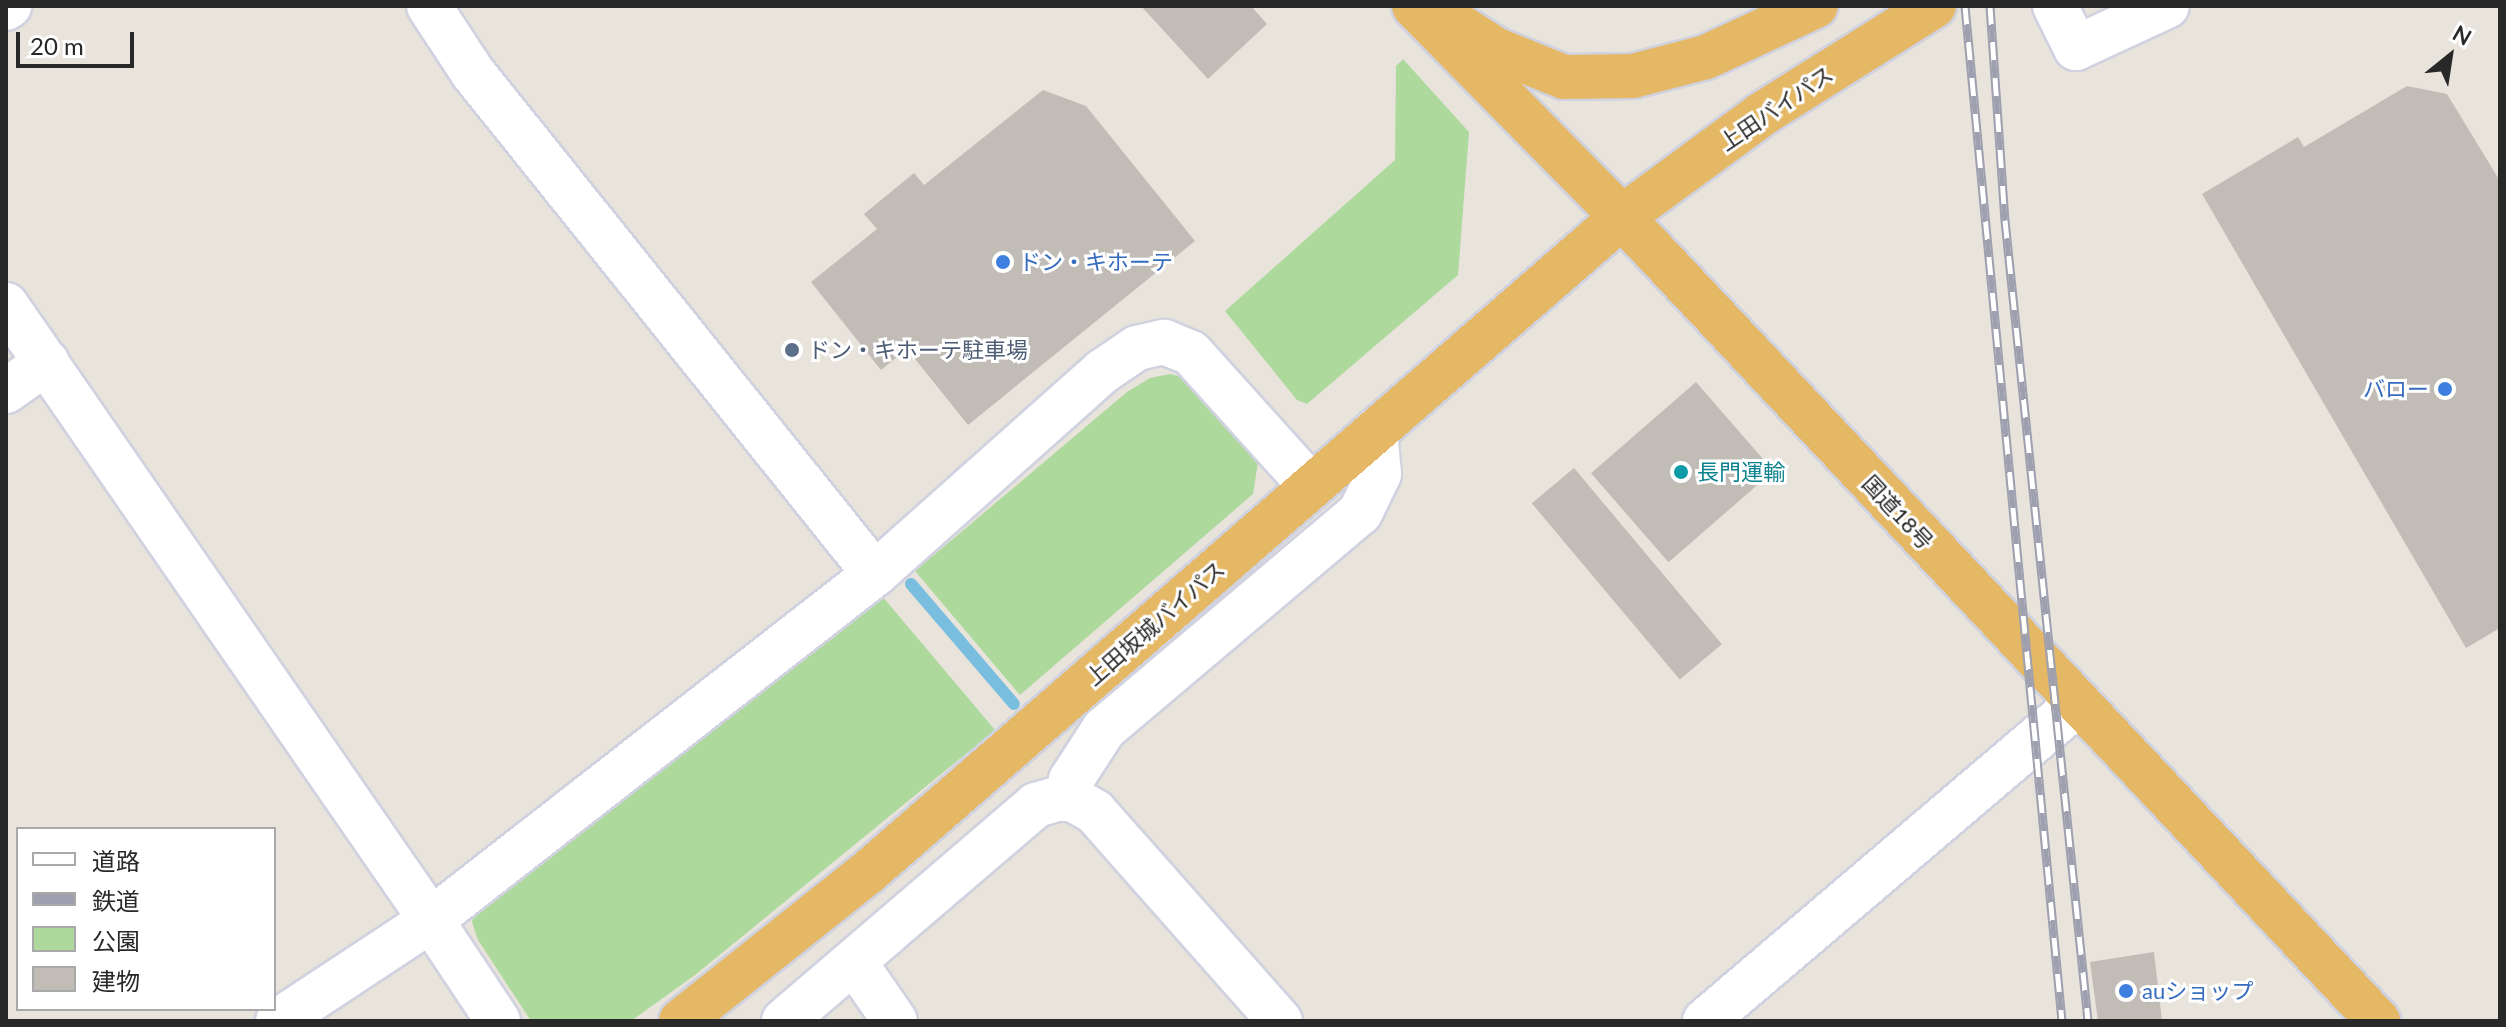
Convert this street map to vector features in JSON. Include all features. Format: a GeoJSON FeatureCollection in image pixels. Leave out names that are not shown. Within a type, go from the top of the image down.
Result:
{"type":"FeatureCollection","features":[{"type":"Feature","properties":{"kind":"highway","name":"国道18号"},"geometry":{"type":"LineString","coordinates":[[1414,6],[1622,217],[2378,1021]]}},
{"type":"Feature","properties":{"kind":"highway"},"geometry":{"type":"LineString","coordinates":[[1428,6],[1497,50],[1564,77],[1633,76],[1706,57],[1816,6]]}},
{"type":"Feature","properties":{"kind":"highway","name":"上田バイパス"},"geometry":{"type":"LineString","coordinates":[[1622,217],[1762,114],[1934,6]]}},
{"type":"Feature","properties":{"kind":"highway","name":"上田坂城バイパス"},"geometry":{"type":"LineString","coordinates":[[681,1021],[866,874],[1622,217]]}},
{"type":"Feature","properties":{"kind":"street"},"geometry":{"type":"LineString","coordinates":[[429,6],[473,73],[875,574]]}},
{"type":"Feature","properties":{"kind":"street"},"geometry":{"type":"LineString","coordinates":[[2055,6],[2076,48],[2167,6]]}},
{"type":"Feature","properties":{"kind":"street"},"geometry":{"type":"LineString","coordinates":[[6,305],[498,1021]]}},
{"type":"Feature","properties":{"kind":"street"},"geometry":{"type":"LineString","coordinates":[[278,1021],[431,920],[875,574],[1103,371],[1151,345],[1164,342],[1191,353],[1310,485]]}},
{"type":"Feature","properties":{"kind":"street"},"geometry":{"type":"LineString","coordinates":[[6,391],[47,362]]}},
{"type":"Feature","properties":{"kind":"street"},"geometry":{"type":"LineString","coordinates":[[1072,799],[1071,780],[1104,729],[1360,513],[1379,474],[1375,431]]}},
{"type":"Feature","properties":{"kind":"street"},"geometry":{"type":"LineString","coordinates":[[1705,1021],[2078,704]]}},
{"type":"Feature","properties":{"kind":"street"},"geometry":{"type":"LineString","coordinates":[[784,1021],[1036,805],[1072,799],[1095,812],[1280,1021]]}},
{"type":"Feature","properties":{"kind":"street"},"geometry":{"type":"LineString","coordinates":[[855,963],[895,1021]]}},
{"type":"Feature","properties":{"kind":"green space"},"geometry":{"type":"Polygon","coordinates":[[[1403,59],[1469,132],[1458,275],[1307,404],[1297,400],[1225,311],[1395,160],[1396,66],[1403,59]]]}},
{"type":"Feature","properties":{"kind":"green space"},"geometry":{"type":"Polygon","coordinates":[[[1170,374],[1190,379],[1249,443],[1258,462],[1253,494],[1020,695],[915,571],[1127,392],[1150,378],[1170,374]]]}},
{"type":"Feature","properties":{"kind":"green space"},"geometry":{"type":"Polygon","coordinates":[[[882,596],[995,730],[695,975],[631,1021],[531,1021],[478,940],[472,922],[477,904],[882,596]]]}},
{"type":"Feature","properties":{"kind":"building"},"geometry":{"type":"Polygon","coordinates":[[[1141,6],[1251,6],[1267,24],[1208,79],[1141,6]]]}},
{"type":"Feature","properties":{"kind":"building"},"geometry":{"type":"Polygon","coordinates":[[[2407,86],[2447,94],[2500,181],[2500,628],[2466,648],[2202,194],[2298,137],[2304,147],[2407,86]]]}},
{"type":"Feature","properties":{"kind":"building","name":"ドン・キホーテ"},"geometry":{"type":"Polygon","coordinates":[[[1043,90],[1086,106],[1195,241],[968,425],[907,349],[881,370],[811,282],[877,229],[864,214],[914,173],[924,185],[1043,90]]]}},
{"type":"Feature","properties":{"kind":"building","name":"長門運輸"},"geometry":{"type":"Polygon","coordinates":[[[1696,382],[1773,471],[1669,562],[1591,473],[1696,382]]]}},
{"type":"Feature","properties":{"kind":"building"},"geometry":{"type":"Polygon","coordinates":[[[1574,468],[1722,644],[1680,680],[1532,503],[1574,468]]]}},
{"type":"Feature","properties":{"kind":"building","name":"auショップ"},"geometry":{"type":"Polygon","coordinates":[[[2154,952],[2162,1021],[2098,1021],[2090,962],[2154,952]]]}},
{"type":"Feature","properties":{"kind":"waterway"},"geometry":{"type":"LineString","coordinates":[[911,584],[1014,704]]}},
{"type":"Feature","properties":{"kind":"railway"},"geometry":{"type":"LineString","coordinates":[[1965,6],[2062,1021]]}},
{"type":"Feature","properties":{"kind":"railway"},"geometry":{"type":"LineString","coordinates":[[1990,6],[2005,220],[2088,1021]]}},
{"type":"Feature","properties":{"kind":"place","name":"ドン・キホーテ"},"geometry":{"type":"Point","coordinates":[1003,262]}},
{"type":"Feature","properties":{"kind":"place","name":"ドン・キホーテ駐車場"},"geometry":{"type":"Point","coordinates":[792,350]}},
{"type":"Feature","properties":{"kind":"place","name":"バロー"},"geometry":{"type":"Point","coordinates":[2445,389]}},
{"type":"Feature","properties":{"kind":"place","name":"長門運輸"},"geometry":{"type":"Point","coordinates":[1681,472]}},
{"type":"Feature","properties":{"kind":"place","name":"auショップ"},"geometry":{"type":"Point","coordinates":[2126,991]}}]}
